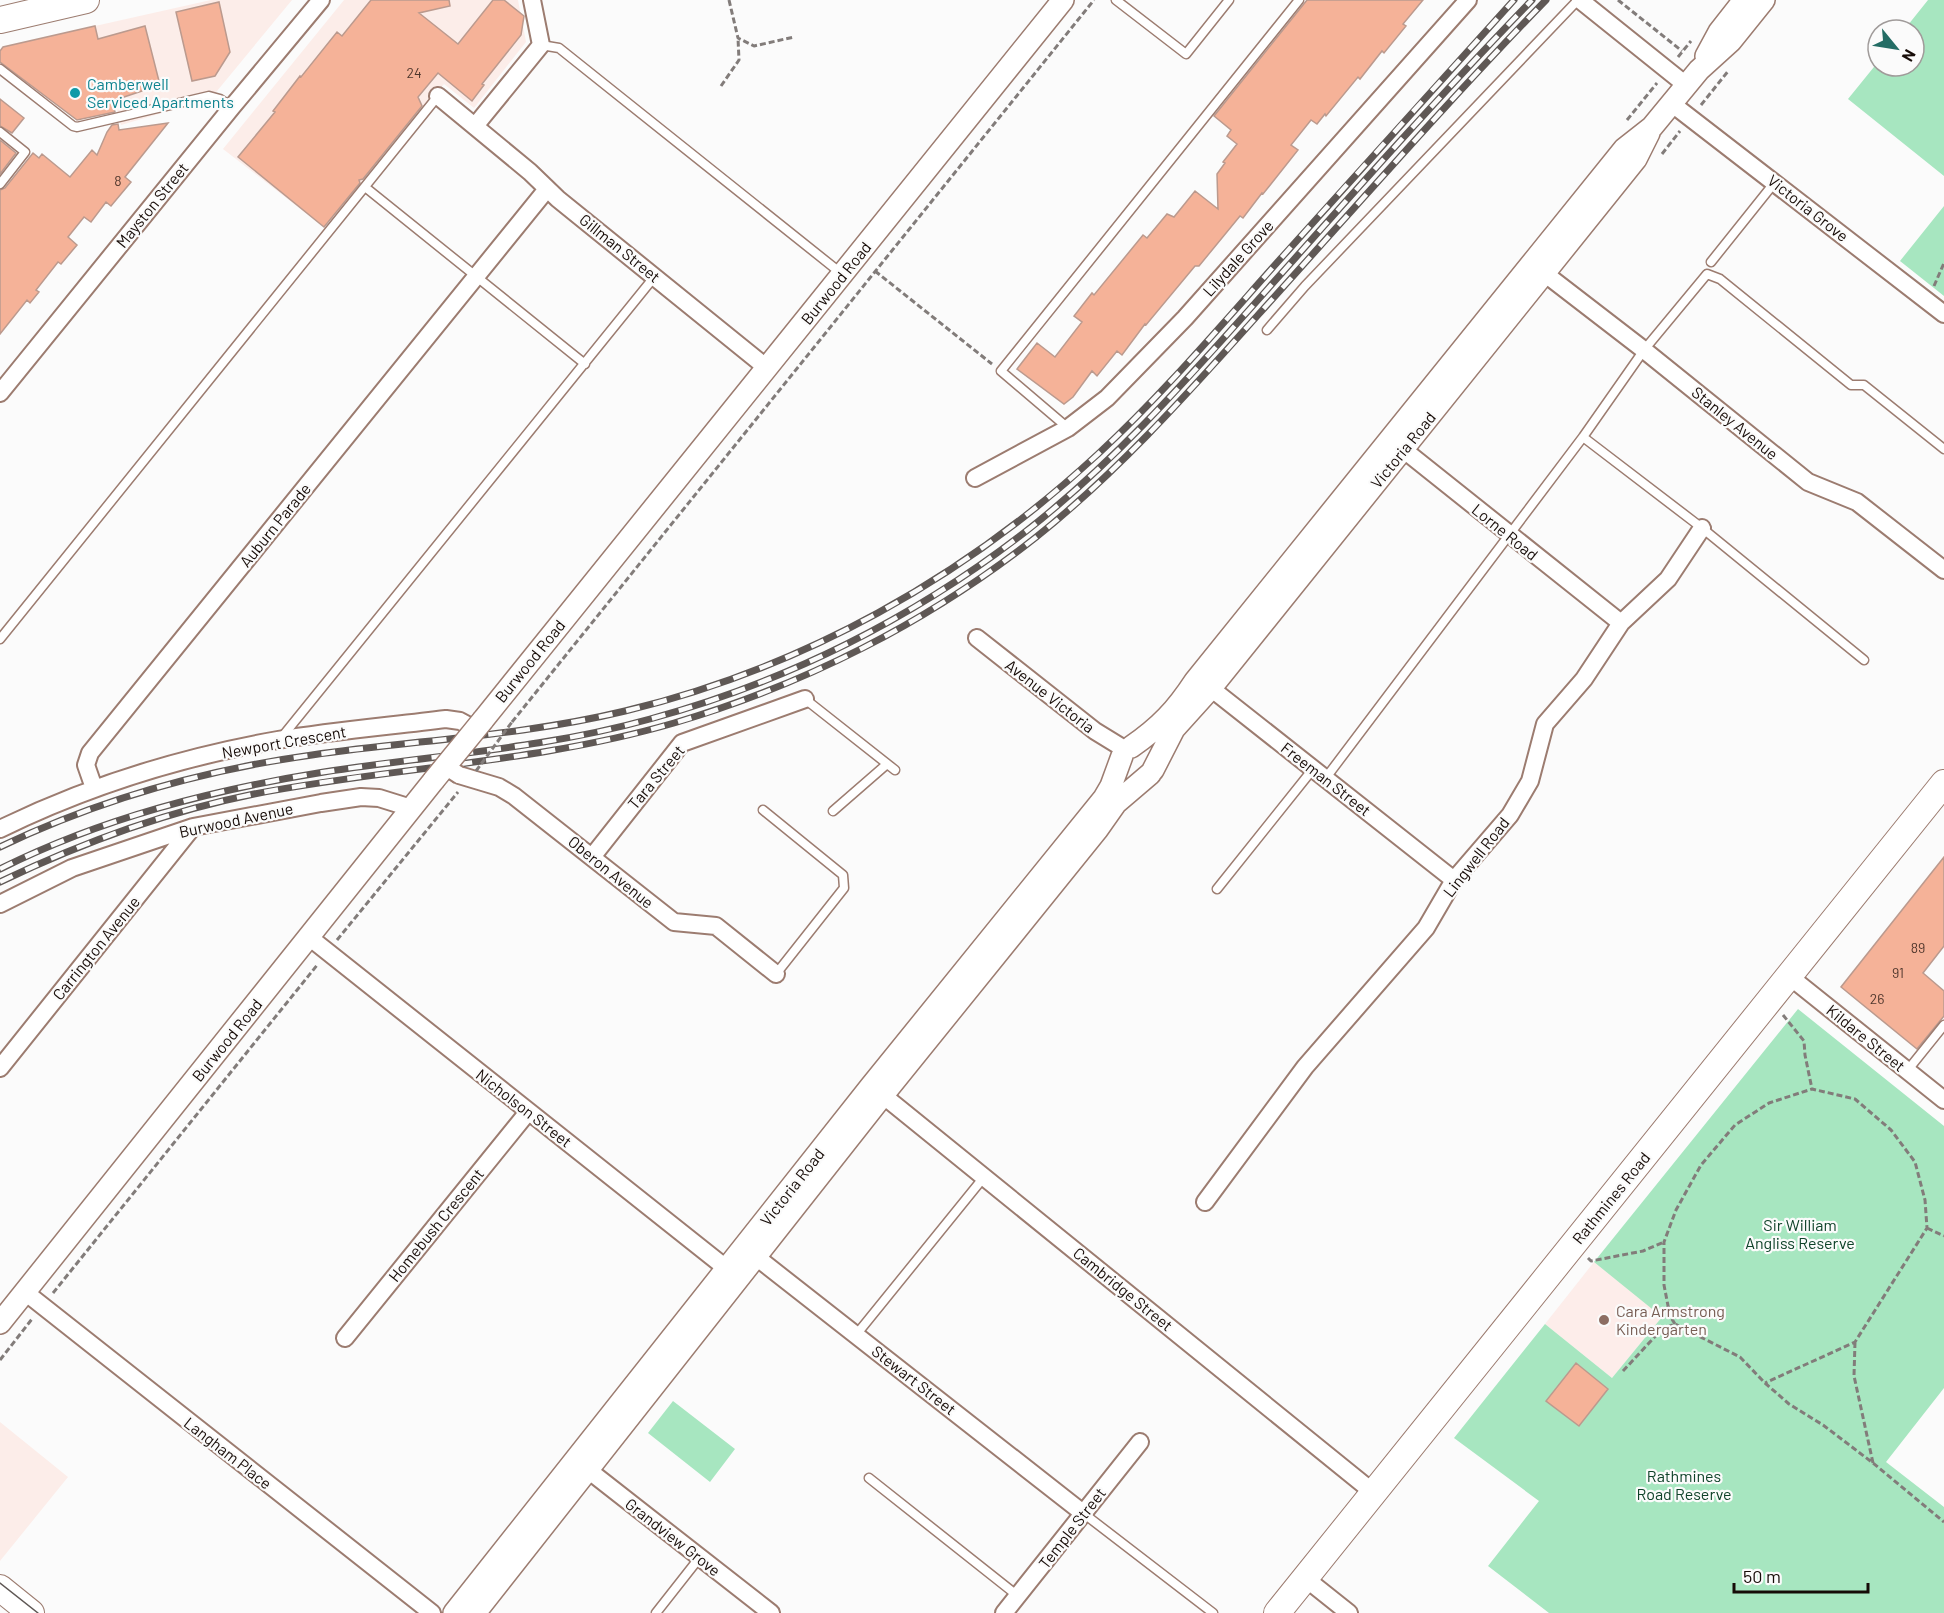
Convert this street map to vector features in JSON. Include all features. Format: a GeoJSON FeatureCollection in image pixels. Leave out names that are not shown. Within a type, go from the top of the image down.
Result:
{"type":"FeatureCollection","features":[{"type":"Feature","properties":{"kind":"main road"},"geometry":{"type":"LineString","coordinates":[[0,20],[86,0]]}},
{"type":"Feature","properties":{"kind":"main road","name":"Rathmines Road"},"geometry":{"type":"LineString","coordinates":[[1277,1613],[1944,783]]}},
{"type":"Feature","properties":{"kind":"main road"},"geometry":{"type":"LineString","coordinates":[[0,1588],[31,1613]]}},
{"type":"Feature","properties":{"kind":"street","name":"Mayston Street"},"geometry":{"type":"LineString","coordinates":[[305,17],[310,0]]}},
{"type":"Feature","properties":{"kind":"street","name":"Mayston Street"},"geometry":{"type":"LineString","coordinates":[[0,393],[231,107],[321,0]]}},
{"type":"Feature","properties":{"kind":"street"},"geometry":{"type":"LineString","coordinates":[[475,126],[541,45],[532,0]]}},
{"type":"Feature","properties":{"kind":"street","name":"Burwood Road"},"geometry":{"type":"LineString","coordinates":[[0,1323],[411,808],[456,775],[474,724],[767,368],[1063,0]]}},
{"type":"Feature","properties":{"kind":"street","name":"Lilydale Grove"},"geometry":{"type":"LineString","coordinates":[[975,478],[1068,428],[1107,398],[1185,318],[1468,0]]}},
{"type":"Feature","properties":{"kind":"street"},"geometry":{"type":"LineString","coordinates":[[1579,0],[1692,77]]}},
{"type":"Feature","properties":{"kind":"street","name":"Victoria Road"},"geometry":{"type":"LineString","coordinates":[[1040,889],[1097,830],[1116,802],[1152,772],[1174,729],[1204,683],[1539,269],[1624,149],[1652,128],[1692,77],[1719,32],[1744,0]]}},
{"type":"Feature","properties":{"kind":"street","name":"Victoria Road"},"geometry":{"type":"LineString","coordinates":[[1692,77],[1731,41],[1764,0]]}},
{"type":"Feature","properties":{"kind":"street","name":"Gillman Street"},"geometry":{"type":"LineString","coordinates":[[438,96],[547,189],[767,368]]}},
{"type":"Feature","properties":{"kind":"street","name":"Victoria Grove"},"geometry":{"type":"LineString","coordinates":[[1671,103],[1944,314]]}},
{"type":"Feature","properties":{"kind":"street","name":"Auburn Parade"},"geometry":{"type":"LineString","coordinates":[[94,788],[86,765],[90,753],[547,189]]}},
{"type":"Feature","properties":{"kind":"street","name":"Stanley Avenue"},"geometry":{"type":"LineString","coordinates":[[1539,269],[1808,482],[1857,502],[1944,570]]}},
{"type":"Feature","properties":{"kind":"street","name":"Lorne Road"},"geometry":{"type":"LineString","coordinates":[[1397,445],[1621,623]]}},
{"type":"Feature","properties":{"kind":"street","name":"Lingwell Road"},"geometry":{"type":"LineString","coordinates":[[1205,1202],[1305,1067],[1426,928],[1454,880],[1510,814],[1530,781],[1545,724],[1584,679],[1621,623],[1668,579],[1702,528]]}},
{"type":"Feature","properties":{"kind":"street","name":"Avenue Victoria"},"geometry":{"type":"LineString","coordinates":[[977,638],[1100,735],[1127,751]]}},
{"type":"Feature","properties":{"kind":"street","name":"Victoria Road"},"geometry":{"type":"LineString","coordinates":[[475,1613],[582,1465],[877,1090],[1040,889],[1104,798],[1127,751],[1152,732],[1204,683]]}},
{"type":"Feature","properties":{"kind":"street","name":"Freeman Street"},"geometry":{"type":"LineString","coordinates":[[1204,683],[1454,880]]}},
{"type":"Feature","properties":{"kind":"street","name":"Tara Street"},"geometry":{"type":"LineString","coordinates":[[592,857],[682,743],[806,699]]}},
{"type":"Feature","properties":{"kind":"street","name":"Newport Crescent"},"geometry":{"type":"LineString","coordinates":[[94,788],[173,764],[280,740],[446,719],[474,724]]}},
{"type":"Feature","properties":{"kind":"street"},"geometry":{"type":"LineString","coordinates":[[1127,751],[1144,746],[1151,752],[1155,761],[1152,772]]}},
{"type":"Feature","properties":{"kind":"street","name":"Oberon Avenue"},"geometry":{"type":"LineString","coordinates":[[456,775],[503,789],[674,922],[716,926],[776,974]]}},
{"type":"Feature","properties":{"kind":"street"},"geometry":{"type":"LineString","coordinates":[[0,829],[94,788]]}},
{"type":"Feature","properties":{"kind":"street","name":"Burwood Avenue"},"geometry":{"type":"LineString","coordinates":[[0,904],[72,868],[193,827],[361,797],[379,798],[411,808]]}},
{"type":"Feature","properties":{"kind":"street","name":"Carrington Avenue"},"geometry":{"type":"LineString","coordinates":[[0,1068],[193,827]]}},
{"type":"Feature","properties":{"kind":"street","name":"Nicholson Street"},"geometry":{"type":"LineString","coordinates":[[309,937],[733,1274]]}},
{"type":"Feature","properties":{"kind":"street","name":"Kildare Street"},"geometry":{"type":"LineString","coordinates":[[1789,976],[1944,1100]]}},
{"type":"Feature","properties":{"kind":"street","name":"Cambridge Street"},"geometry":{"type":"LineString","coordinates":[[877,1090],[1374,1493]]}},
{"type":"Feature","properties":{"kind":"street","name":"Homebush Crescent"},"geometry":{"type":"LineString","coordinates":[[345,1338],[528,1112]]}},
{"type":"Feature","properties":{"kind":"street","name":"Stewart Street"},"geometry":{"type":"LineString","coordinates":[[750,1252],[1083,1513]]}},
{"type":"Feature","properties":{"kind":"street","name":"Langham Place"},"geometry":{"type":"LineString","coordinates":[[25,1292],[432,1613]]}},
{"type":"Feature","properties":{"kind":"street","name":"Temple Street"},"geometry":{"type":"LineString","coordinates":[[1004,1613],[1140,1442]]}},
{"type":"Feature","properties":{"kind":"street","name":"Victoria Road"},"geometry":{"type":"LineString","coordinates":[[454,1613],[582,1465]]}},
{"type":"Feature","properties":{"kind":"street","name":"Grandview Grove"},"geometry":{"type":"LineString","coordinates":[[582,1465],[771,1613]]}},
{"type":"Feature","properties":{"kind":"street"},"geometry":{"type":"LineString","coordinates":[[1305,1578],[1349,1613]]}},
{"type":"Feature","properties":{"kind":"lane"},"geometry":{"type":"LineString","coordinates":[[1116,0],[1186,54],[1229,0]]}},
{"type":"Feature","properties":{"kind":"lane"},"geometry":{"type":"LineString","coordinates":[[1068,428],[1001,371],[1299,0]]}},
{"type":"Feature","properties":{"kind":"lane"},"geometry":{"type":"LineString","coordinates":[[1267,330],[1305,286],[1579,0]]}},
{"type":"Feature","properties":{"kind":"lane"},"geometry":{"type":"LineString","coordinates":[[541,45],[559,48],[843,274]]}},
{"type":"Feature","properties":{"kind":"lane"},"geometry":{"type":"LineString","coordinates":[[0,69],[77,127],[209,96],[220,99],[231,107]]}},
{"type":"Feature","properties":{"kind":"lane"},"geometry":{"type":"LineString","coordinates":[[0,639],[438,96]]}},
{"type":"Feature","properties":{"kind":"lane"},"geometry":{"type":"LineString","coordinates":[[0,132],[26,152],[0,184]]}},
{"type":"Feature","properties":{"kind":"lane"},"geometry":{"type":"LineString","coordinates":[[1711,262],[1775,182]]}},
{"type":"Feature","properties":{"kind":"lane"},"geometry":{"type":"LineString","coordinates":[[365,187],[585,364]]}},
{"type":"Feature","properties":{"kind":"lane"},"geometry":{"type":"LineString","coordinates":[[1217,889],[1319,774],[1583,437],[1644,351],[1707,274],[1720,279],[1851,385],[1864,385],[1944,449]]}},
{"type":"Feature","properties":{"kind":"lane"},"geometry":{"type":"LineString","coordinates":[[280,740],[655,276]]}},
{"type":"Feature","properties":{"kind":"lane"},"geometry":{"type":"LineString","coordinates":[[1583,437],[1702,528],[1864,660]]}},
{"type":"Feature","properties":{"kind":"lane"},"geometry":{"type":"LineString","coordinates":[[806,699],[895,770]]}},
{"type":"Feature","properties":{"kind":"lane"},"geometry":{"type":"LineString","coordinates":[[833,811],[887,764]]}},
{"type":"Feature","properties":{"kind":"lane"},"geometry":{"type":"LineString","coordinates":[[763,810],[843,875],[844,888],[776,974]]}},
{"type":"Feature","properties":{"kind":"lane"},"geometry":{"type":"LineString","coordinates":[[1907,1071],[1944,1024]]}},
{"type":"Feature","properties":{"kind":"lane"},"geometry":{"type":"LineString","coordinates":[[856,1335],[984,1177]]}},
{"type":"Feature","properties":{"kind":"lane"},"geometry":{"type":"LineString","coordinates":[[869,1478],[1018,1596]]}},
{"type":"Feature","properties":{"kind":"lane"},"geometry":{"type":"LineString","coordinates":[[1083,1513],[1213,1613]]}},
{"type":"Feature","properties":{"kind":"lane"},"geometry":{"type":"LineString","coordinates":[[656,1613],[700,1557]]}},
{"type":"Feature","properties":{"kind":"path"},"geometry":{"type":"LineString","coordinates":[[721,86],[739,60],[738,38],[729,0]]}},
{"type":"Feature","properties":{"kind":"path"},"geometry":{"type":"LineString","coordinates":[[0,1360],[453,797],[456,775],[512,722],[1094,0]]}},
{"type":"Feature","properties":{"kind":"path"},"geometry":{"type":"LineString","coordinates":[[1618,0],[1683,51]]}},
{"type":"Feature","properties":{"kind":"path"},"geometry":{"type":"LineString","coordinates":[[738,38],[754,46],[794,37]]}},
{"type":"Feature","properties":{"kind":"path"},"geometry":{"type":"LineString","coordinates":[[1928,302],[1944,263]]}},
{"type":"Feature","properties":{"kind":"path"},"geometry":{"type":"LineString","coordinates":[[875,271],[1001,371]]}},
{"type":"Feature","properties":{"kind":"path"},"geometry":{"type":"LineString","coordinates":[[1767,1002],[1786,1017],[1804,1041],[1812,1089]]}},
{"type":"Feature","properties":{"kind":"path"},"geometry":{"type":"LineString","coordinates":[[1873,1463],[1854,1376],[1855,1342],[1927,1228],[1925,1200],[1915,1162],[1891,1130],[1855,1099],[1812,1089],[1769,1103],[1735,1125],[1701,1165],[1676,1210],[1664,1242],[1664,1286],[1670,1316],[1674,1324],[1740,1357],[1765,1383],[1790,1404],[1873,1463],[1944,1522]]}},
{"type":"Feature","properties":{"kind":"path"},"geometry":{"type":"LineString","coordinates":[[1927,1228],[1944,1236]]}},
{"type":"Feature","properties":{"kind":"path"},"geometry":{"type":"LineString","coordinates":[[1572,1247],[1591,1261],[1643,1251],[1664,1242]]}},
{"type":"Feature","properties":{"kind":"path"},"geometry":{"type":"LineString","coordinates":[[1623,1371],[1662,1329],[1674,1324]]}},
{"type":"Feature","properties":{"kind":"path"},"geometry":{"type":"LineString","coordinates":[[1765,1383],[1855,1342]]}},
{"type":"Feature","properties":{"kind":"shaded area"},"geometry":{"type":"Polygon","coordinates":[[[211,0],[292,0],[203,108],[186,106],[121,125],[95,26],[211,0]]]}},
{"type":"Feature","properties":{"kind":"shaded area"},"geometry":{"type":"Polygon","coordinates":[[[344,0],[518,0],[526,42],[474,108],[444,84],[325,228],[223,149],[344,0]]]}},
{"type":"Feature","properties":{"kind":"shaded area","name":"Cara Armstrong Kindergarten"},"geometry":{"type":"Polygon","coordinates":[[[1594,1262],[1663,1316],[1612,1378],[1545,1324],[1594,1262]]]}},
{"type":"Feature","properties":{"kind":"shaded area"},"geometry":{"type":"Polygon","coordinates":[[[0,1422],[68,1477],[0,1561],[0,1422]]]}},
{"type":"Feature","properties":{"kind":"green space"},"geometry":{"type":"Polygon","coordinates":[[[1928,0],[1944,0],[1944,176],[1848,99],[1866,77],[1926,78],[1926,18],[1914,18],[1928,0]]]}},
{"type":"Feature","properties":{"kind":"green space"},"geometry":{"type":"Polygon","coordinates":[[[1944,206],[1944,296],[1900,261],[1944,206]]]}},
{"type":"Feature","properties":{"kind":"green space"},"geometry":{"type":"Polygon","coordinates":[[[1798,1009],[1944,1126],[1944,1388],[1886,1462],[1944,1507],[1944,1613],[1549,1613],[1488,1566],[1539,1501],[1454,1438],[1545,1324],[1612,1378],[1662,1317],[1594,1262],[1798,1009]]]}},
{"type":"Feature","properties":{"kind":"green space"},"geometry":{"type":"Polygon","coordinates":[[[673,1401],[735,1449],[710,1482],[648,1433],[673,1401]]]}},
{"type":"Feature","properties":{"kind":"building"},"geometry":{"type":"Polygon","coordinates":[[[371,0],[449,0],[450,6],[419,13],[458,44],[493,0],[504,0],[524,16],[521,35],[482,84],[484,85],[472,101],[438,73],[418,97],[422,106],[363,179],[359,180],[360,183],[324,227],[238,157],[337,32],[342,36],[371,0]]]}},
{"type":"Feature","properties":{"kind":"building"},"geometry":{"type":"Polygon","coordinates":[[[1307,0],[1423,0],[1403,24],[1406,26],[1384,53],[1382,51],[1360,79],[1358,77],[1326,116],[1325,114],[1317,124],[1311,120],[1291,145],[1298,150],[1263,194],[1243,218],[1240,216],[1199,266],[1195,266],[1145,324],[1122,355],[1117,351],[1097,376],[1092,371],[1073,397],[1064,404],[1017,369],[1037,343],[1055,357],[1082,322],[1074,316],[1092,293],[1094,295],[1143,235],[1147,238],[1167,214],[1174,217],[1195,191],[1218,209],[1217,174],[1237,144],[1227,136],[1231,130],[1214,116],[1307,0]]]}},
{"type":"Feature","properties":{"kind":"building"},"geometry":{"type":"Polygon","coordinates":[[[219,2],[230,52],[215,76],[192,81],[176,12],[219,2]]]}},
{"type":"Feature","properties":{"kind":"building","name":"Camberwell Serviced Apartments"},"geometry":{"type":"Polygon","coordinates":[[[95,26],[98,39],[145,26],[160,85],[112,101],[115,112],[77,120],[0,62],[0,51],[3,47],[95,26]]]}},
{"type":"Feature","properties":{"kind":"building"},"geometry":{"type":"Polygon","coordinates":[[[0,99],[24,118],[12,133],[0,126],[0,99]]]}},
{"type":"Feature","properties":{"kind":"building"},"geometry":{"type":"Polygon","coordinates":[[[168,123],[125,177],[131,182],[111,206],[106,202],[91,222],[84,217],[68,237],[77,245],[61,264],[58,262],[36,290],[39,292],[30,303],[27,300],[0,334],[0,190],[5,188],[33,153],[39,158],[42,154],[70,177],[92,150],[97,155],[112,125],[118,124],[119,130],[168,123]]]}},
{"type":"Feature","properties":{"kind":"building"},"geometry":{"type":"Polygon","coordinates":[[[0,140],[16,153],[0,174],[0,140]]]}},
{"type":"Feature","properties":{"kind":"building"},"geometry":{"type":"Polygon","coordinates":[[[1944,857],[1944,946],[1923,973],[1944,991],[1944,1016],[1917,1049],[1841,987],[1944,857]]]}},
{"type":"Feature","properties":{"kind":"building"},"geometry":{"type":"Polygon","coordinates":[[[1576,1363],[1608,1389],[1579,1426],[1546,1401],[1576,1363]]]}},
{"type":"Feature","properties":{"kind":"tram line"},"geometry":{"type":"LineString","coordinates":[[0,1583],[38,1613]]}},
{"type":"Feature","properties":{"kind":"railway"},"geometry":{"type":"LineString","coordinates":[[0,847],[113,801],[231,769],[312,755],[547,726],[625,711],[691,693],[755,670],[818,643],[878,613],[993,540],[1047,499],[1122,431],[1193,357],[1514,0]]}},
{"type":"Feature","properties":{"kind":"railway"},"geometry":{"type":"LineString","coordinates":[[0,869],[78,835],[199,797],[324,772],[569,738],[650,719],[701,704],[799,666],[893,619],[939,592],[1025,532],[1090,477],[1121,447],[1180,386],[1397,144],[1532,0]]}},
{"type":"Feature","properties":{"kind":"railway"},"geometry":{"type":"LineString","coordinates":[[0,882],[61,854],[124,830],[221,801],[306,785],[518,756],[570,747],[674,723],[722,708],[817,670],[908,623],[994,569],[1035,538],[1066,513],[1124,459],[1546,0]]}},
{"type":"Feature","properties":{"kind":"place","name":"Camberwell Serviced Apartments"},"geometry":{"type":"Point","coordinates":[75,93]}},
{"type":"Feature","properties":{"kind":"place","name":"Cara Armstrong Kindergarten"},"geometry":{"type":"Point","coordinates":[1604,1320]}},
{"type":"Feature","properties":{"kind":"park label","name":"Sir William Angliss Reserve"},"geometry":{"type":"Point","coordinates":[1800,1234]}},
{"type":"Feature","properties":{"kind":"park label","name":"Rathmines Road Reserve"},"geometry":{"type":"Point","coordinates":[1684,1485]}}]}
